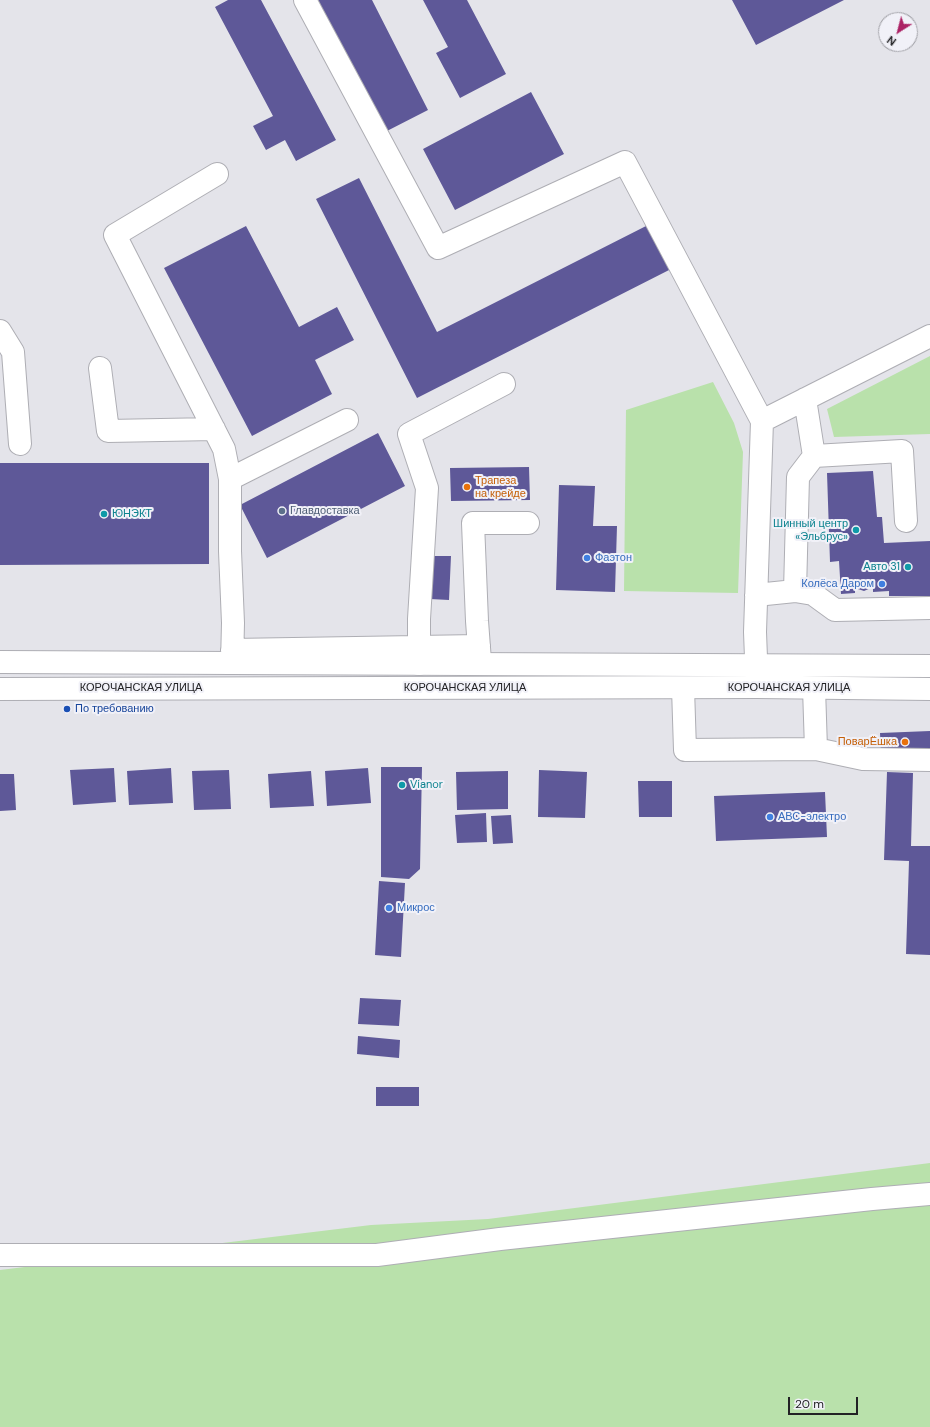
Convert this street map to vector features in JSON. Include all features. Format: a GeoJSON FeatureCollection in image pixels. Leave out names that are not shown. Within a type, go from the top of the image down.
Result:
{"type":"FeatureCollection","features":[{"type":"Feature","properties":{"kind":"main road"},"geometry":{"type":"LineString","coordinates":[[305,0],[438,248],[625,162],[762,421],[755,632],[757,687]]}},
{"type":"Feature","properties":{"kind":"main road"},"geometry":{"type":"LineString","coordinates":[[217,174],[115,235],[224,449],[230,479],[230,551],[233,623],[232,657]]}},
{"type":"Feature","properties":{"kind":"main road"},"geometry":{"type":"LineString","coordinates":[[0,331],[13,352],[7,373],[20,444]]}},
{"type":"Feature","properties":{"kind":"main road"},"geometry":{"type":"LineString","coordinates":[[762,421],[930,336]]}},
{"type":"Feature","properties":{"kind":"main road"},"geometry":{"type":"LineString","coordinates":[[100,368],[108,431],[214,429]]}},
{"type":"Feature","properties":{"kind":"main road"},"geometry":{"type":"LineString","coordinates":[[419,656],[428,488],[409,434],[504,384]]}},
{"type":"Feature","properties":{"kind":"main road"},"geometry":{"type":"LineString","coordinates":[[795,591],[798,477],[814,456],[805,399]]}},
{"type":"Feature","properties":{"kind":"main road"},"geometry":{"type":"LineString","coordinates":[[230,479],[347,420]]}},
{"type":"Feature","properties":{"kind":"main road"},"geometry":{"type":"LineString","coordinates":[[814,456],[902,451],[906,520]]}},
{"type":"Feature","properties":{"kind":"main road"},"geometry":{"type":"LineString","coordinates":[[479,655],[473,523],[528,523]]}},
{"type":"Feature","properties":{"kind":"main road"},"geometry":{"type":"LineString","coordinates":[[756,595],[795,591],[813,594],[835,610],[930,608]]}},
{"type":"Feature","properties":{"kind":"main road","name":"КОРОЧАНСКАЯ УЛИЦА"},"geometry":{"type":"LineString","coordinates":[[0,662],[232,657],[479,655],[757,665],[930,666]]}},
{"type":"Feature","properties":{"kind":"main road","name":"КОРОЧАНСКАЯ УЛИЦА"},"geometry":{"type":"LineString","coordinates":[[0,688],[757,687],[930,689]]}},
{"type":"Feature","properties":{"kind":"main road"},"geometry":{"type":"LineString","coordinates":[[683,688],[685,750],[816,749],[863,759],[930,760]]}},
{"type":"Feature","properties":{"kind":"main road"},"geometry":{"type":"LineString","coordinates":[[814,688],[816,749]]}},
{"type":"Feature","properties":{"kind":"main road"},"geometry":{"type":"LineString","coordinates":[[0,1255],[377,1255],[515,1238],[930,1194]]}},
{"type":"Feature","properties":{"kind":"green space"},"geometry":{"type":"Polygon","coordinates":[[[930,356],[930,434],[834,437],[827,409],[930,356]]]}},
{"type":"Feature","properties":{"kind":"green space"},"geometry":{"type":"Polygon","coordinates":[[[713,382],[734,423],[743,452],[738,593],[624,591],[626,410],[713,382]]]}},
{"type":"Feature","properties":{"kind":"green space"},"geometry":{"type":"Polygon","coordinates":[[[930,1163],[930,1427],[0,1427],[0,1270],[371,1225],[488,1219],[930,1163]]]}},
{"type":"Feature","properties":{"kind":"building"},"geometry":{"type":"Polygon","coordinates":[[[228,0],[261,0],[336,140],[296,161],[285,140],[266,150],[253,126],[273,116],[215,7],[228,0]]]}},
{"type":"Feature","properties":{"kind":"building"},"geometry":{"type":"Polygon","coordinates":[[[318,0],[372,0],[428,110],[385,132],[318,0]]]}},
{"type":"Feature","properties":{"kind":"building"},"geometry":{"type":"Polygon","coordinates":[[[423,0],[467,0],[506,74],[460,98],[436,53],[448,47],[423,0]]]}},
{"type":"Feature","properties":{"kind":"building"},"geometry":{"type":"Polygon","coordinates":[[[732,0],[844,0],[756,45],[732,0]]]}},
{"type":"Feature","properties":{"kind":"building"},"geometry":{"type":"Polygon","coordinates":[[[531,92],[564,154],[455,210],[423,149],[531,92]]]}},
{"type":"Feature","properties":{"kind":"building"},"geometry":{"type":"Polygon","coordinates":[[[359,178],[437,332],[650,224],[673,268],[417,398],[316,199],[359,178]]]}},
{"type":"Feature","properties":{"kind":"building"},"geometry":{"type":"Polygon","coordinates":[[[246,226],[299,327],[337,307],[354,340],[315,360],[332,394],[252,436],[164,268],[246,226]]]}},
{"type":"Feature","properties":{"kind":"building"},"geometry":{"type":"Polygon","coordinates":[[[378,433],[405,486],[267,558],[240,505],[378,433]]]}},
{"type":"Feature","properties":{"kind":"building","name":"ЮНЭКТ"},"geometry":{"type":"Polygon","coordinates":[[[0,463],[209,463],[209,564],[0,565],[0,463]]]}},
{"type":"Feature","properties":{"kind":"building"},"geometry":{"type":"Polygon","coordinates":[[[529,467],[530,500],[451,501],[450,468],[529,467]]]}},
{"type":"Feature","properties":{"kind":"building","name":"Шинный центр «Эльбрус»"},"geometry":{"type":"Polygon","coordinates":[[[873,471],[877,517],[882,517],[884,543],[930,541],[930,596],[889,596],[889,591],[873,592],[873,587],[864,591],[855,588],[855,593],[841,594],[839,561],[830,562],[827,473],[873,471]]]}},
{"type":"Feature","properties":{"kind":"building","name":"Фаэтон"},"geometry":{"type":"Polygon","coordinates":[[[559,485],[595,486],[593,526],[617,526],[615,592],[556,590],[559,485]]]}},
{"type":"Feature","properties":{"kind":"building"},"geometry":{"type":"Polygon","coordinates":[[[432,556],[451,556],[449,600],[430,599],[432,556]]]}},
{"type":"Feature","properties":{"kind":"building","name":"ПоварЁшка"},"geometry":{"type":"Polygon","coordinates":[[[930,731],[930,750],[881,753],[880,733],[930,731]]]}},
{"type":"Feature","properties":{"kind":"building"},"geometry":{"type":"Polygon","coordinates":[[[381,767],[422,767],[420,869],[409,879],[381,877],[381,767]]]}},
{"type":"Feature","properties":{"kind":"building"},"geometry":{"type":"Polygon","coordinates":[[[114,768],[116,802],[73,805],[70,770],[114,768]]]}},
{"type":"Feature","properties":{"kind":"building"},"geometry":{"type":"Polygon","coordinates":[[[171,768],[173,803],[129,805],[127,771],[171,768]]]}},
{"type":"Feature","properties":{"kind":"building"},"geometry":{"type":"Polygon","coordinates":[[[368,768],[371,803],[327,806],[325,771],[368,768]]]}},
{"type":"Feature","properties":{"kind":"building"},"geometry":{"type":"Polygon","coordinates":[[[229,770],[231,809],[194,810],[192,771],[229,770]]]}},
{"type":"Feature","properties":{"kind":"building"},"geometry":{"type":"Polygon","coordinates":[[[539,770],[587,772],[585,818],[538,817],[539,770]]]}},
{"type":"Feature","properties":{"kind":"building"},"geometry":{"type":"Polygon","coordinates":[[[311,771],[314,806],[270,808],[268,774],[311,771]]]}},
{"type":"Feature","properties":{"kind":"building"},"geometry":{"type":"Polygon","coordinates":[[[508,771],[508,809],[457,810],[456,772],[508,771]]]}},
{"type":"Feature","properties":{"kind":"building"},"geometry":{"type":"Polygon","coordinates":[[[887,772],[913,773],[911,846],[930,846],[930,955],[906,954],[909,861],[884,860],[887,772]]]}},
{"type":"Feature","properties":{"kind":"building"},"geometry":{"type":"Polygon","coordinates":[[[0,774],[14,774],[16,810],[0,811],[0,774]]]}},
{"type":"Feature","properties":{"kind":"building"},"geometry":{"type":"Polygon","coordinates":[[[638,781],[672,781],[672,817],[639,817],[638,781]]]}},
{"type":"Feature","properties":{"kind":"building","name":"АВС-электро"},"geometry":{"type":"Polygon","coordinates":[[[825,792],[827,837],[716,841],[714,796],[825,792]]]}},
{"type":"Feature","properties":{"kind":"building"},"geometry":{"type":"Polygon","coordinates":[[[486,813],[487,842],[457,843],[455,815],[486,813]]]}},
{"type":"Feature","properties":{"kind":"building"},"geometry":{"type":"Polygon","coordinates":[[[511,815],[513,843],[493,844],[491,816],[511,815]]]}},
{"type":"Feature","properties":{"kind":"building"},"geometry":{"type":"Polygon","coordinates":[[[379,881],[405,883],[401,957],[375,955],[379,881]]]}},
{"type":"Feature","properties":{"kind":"building"},"geometry":{"type":"Polygon","coordinates":[[[360,998],[401,1000],[399,1026],[358,1024],[360,998]]]}},
{"type":"Feature","properties":{"kind":"building"},"geometry":{"type":"Polygon","coordinates":[[[358,1036],[400,1040],[399,1058],[357,1054],[358,1036]]]}},
{"type":"Feature","properties":{"kind":"building"},"geometry":{"type":"Polygon","coordinates":[[[376,1087],[419,1087],[419,1106],[376,1106],[376,1087]]]}},
{"type":"Feature","properties":{"kind":"place","name":"Трапеза на крейде"},"geometry":{"type":"Point","coordinates":[467,487]}},
{"type":"Feature","properties":{"kind":"place","name":"Главдоставка"},"geometry":{"type":"Point","coordinates":[282,511]}},
{"type":"Feature","properties":{"kind":"place","name":"ЮНЭКТ"},"geometry":{"type":"Point","coordinates":[104,514]}},
{"type":"Feature","properties":{"kind":"place","name":"Шинный центр «Эльбрус»"},"geometry":{"type":"Point","coordinates":[856,530]}},
{"type":"Feature","properties":{"kind":"place","name":"Фаэтон"},"geometry":{"type":"Point","coordinates":[587,558]}},
{"type":"Feature","properties":{"kind":"place","name":"Авто 31"},"geometry":{"type":"Point","coordinates":[908,567]}},
{"type":"Feature","properties":{"kind":"place","name":"Колёса Даром"},"geometry":{"type":"Point","coordinates":[882,584]}},
{"type":"Feature","properties":{"kind":"place","name":"По требованию"},"geometry":{"type":"Point","coordinates":[67,709]}},
{"type":"Feature","properties":{"kind":"place","name":"ПоварЁшка"},"geometry":{"type":"Point","coordinates":[905,742]}},
{"type":"Feature","properties":{"kind":"place","name":"Vianor"},"geometry":{"type":"Point","coordinates":[402,785]}},
{"type":"Feature","properties":{"kind":"place","name":"АВС-электро"},"geometry":{"type":"Point","coordinates":[770,817]}},
{"type":"Feature","properties":{"kind":"place","name":"Микрос"},"geometry":{"type":"Point","coordinates":[389,908]}}]}
